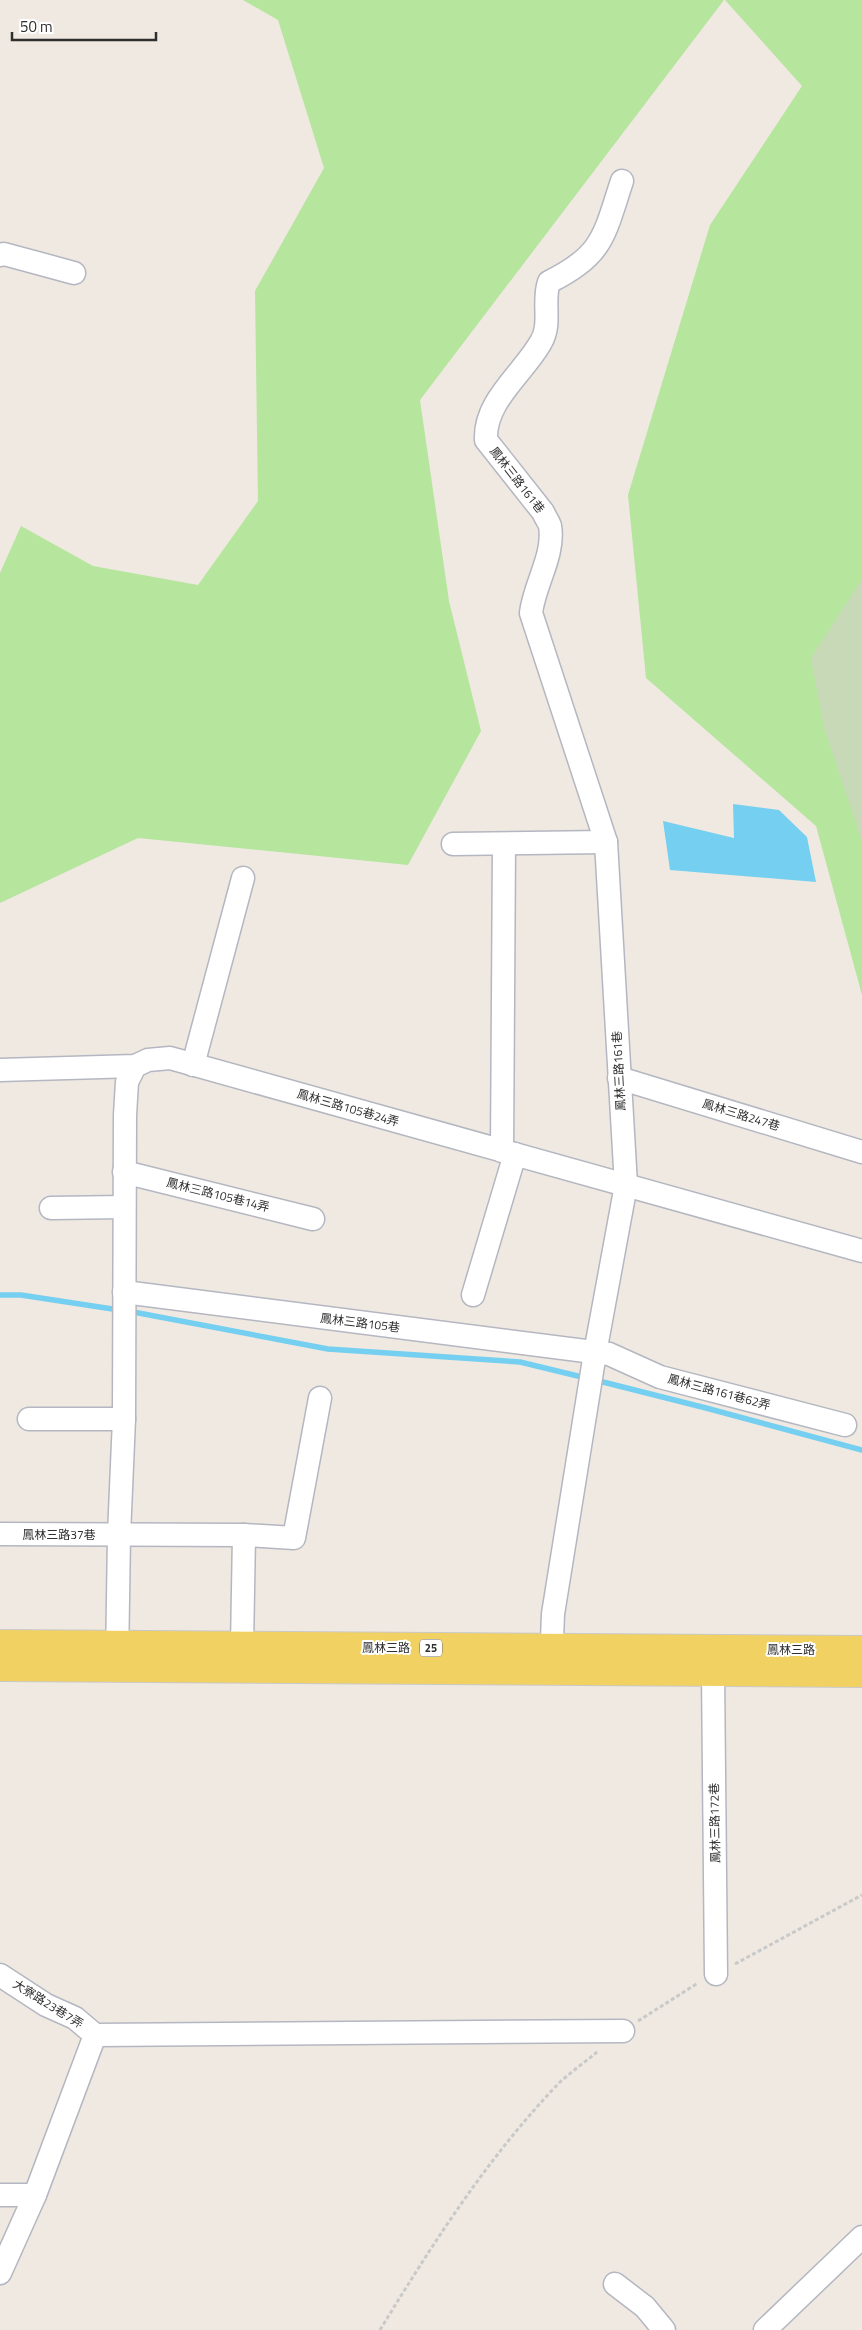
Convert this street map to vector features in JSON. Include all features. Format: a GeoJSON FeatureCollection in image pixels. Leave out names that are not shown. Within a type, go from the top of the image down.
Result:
{"type":"FeatureCollection","features":[{"type":"Feature","properties":{"kind":"main road","name":"鳳林三路"},"geometry":{"type":"LineString","coordinates":[[0,1644],[117,1657],[551,1660],[862,1650]]}},
{"type":"Feature","properties":{"kind":"main road","name":"鳳林三路"},"geometry":{"type":"LineString","coordinates":[[0,1667],[242,1646],[551,1660],[713,1672],[862,1672]]}},
{"type":"Feature","properties":{"kind":"street","name":"鳳林三路161巷"},"geometry":{"type":"LineString","coordinates":[[551,1660],[553,1614],[594,1357],[626,1185],[606,842],[531,613],[533,596],[549,547],[550,525],[543,512],[490,447],[486,440],[486,426],[493,410],[518,372],[542,341],[546,328],[545,293],[549,282],[569,272],[590,255],[603,239],[622,181]]}},
{"type":"Feature","properties":{"kind":"street"},"geometry":{"type":"LineString","coordinates":[[0,255],[4,254],[74,273]]}},
{"type":"Feature","properties":{"kind":"street"},"geometry":{"type":"LineString","coordinates":[[453,844],[606,842]]}},
{"type":"Feature","properties":{"kind":"street"},"geometry":{"type":"LineString","coordinates":[[473,1295],[509,1153],[504,844]]}},
{"type":"Feature","properties":{"kind":"street"},"geometry":{"type":"LineString","coordinates":[[194,1065],[243,878]]}},
{"type":"Feature","properties":{"kind":"street","name":"鳳林三路105巷24弄"},"geometry":{"type":"LineString","coordinates":[[0,1070],[135,1066],[148,1060],[170,1058],[509,1153]]}},
{"type":"Feature","properties":{"kind":"street"},"geometry":{"type":"LineString","coordinates":[[117,1657],[119,1535],[124,1419],[124,1172],[127,1082],[135,1066]]}},
{"type":"Feature","properties":{"kind":"street","name":"鳳林三路247巷"},"geometry":{"type":"LineString","coordinates":[[619,1078],[862,1152]]}},
{"type":"Feature","properties":{"kind":"street"},"geometry":{"type":"LineString","coordinates":[[509,1153],[862,1251]]}},
{"type":"Feature","properties":{"kind":"street","name":"鳳林三路105巷14弄"},"geometry":{"type":"LineString","coordinates":[[124,1172],[313,1219]]}},
{"type":"Feature","properties":{"kind":"street"},"geometry":{"type":"LineString","coordinates":[[51,1208],[124,1207]]}},
{"type":"Feature","properties":{"kind":"street","name":"鳳林三路105巷"},"geometry":{"type":"LineString","coordinates":[[124,1304],[594,1357]]}},
{"type":"Feature","properties":{"kind":"street","name":"鳳林三路161巷62弄"},"geometry":{"type":"LineString","coordinates":[[594,1357],[609,1354],[660,1377],[845,1425]]}},
{"type":"Feature","properties":{"kind":"street"},"geometry":{"type":"LineString","coordinates":[[119,1535],[244,1535],[294,1538],[320,1398]]}},
{"type":"Feature","properties":{"kind":"street"},"geometry":{"type":"LineString","coordinates":[[30,1419],[124,1419]]}},
{"type":"Feature","properties":{"kind":"street","name":"鳳林三路37巷"},"geometry":{"type":"LineString","coordinates":[[0,1534],[119,1535]]}},
{"type":"Feature","properties":{"kind":"street"},"geometry":{"type":"LineString","coordinates":[[242,1646],[244,1535]]}},
{"type":"Feature","properties":{"kind":"street","name":"鳳林三路172巷"},"geometry":{"type":"LineString","coordinates":[[713,1672],[716,1974]]}},
{"type":"Feature","properties":{"kind":"street","name":"大寮路23巷7弄"},"geometry":{"type":"LineString","coordinates":[[0,1975],[46,2005],[75,2018],[95,2035]]}},
{"type":"Feature","properties":{"kind":"street"},"geometry":{"type":"LineString","coordinates":[[0,2273],[35,2195],[95,2035],[623,2030]]}},
{"type":"Feature","properties":{"kind":"street"},"geometry":{"type":"LineString","coordinates":[[0,2195],[35,2195]]}},
{"type":"Feature","properties":{"kind":"street"},"geometry":{"type":"LineString","coordinates":[[765,2330],[862,2237]]}},
{"type":"Feature","properties":{"kind":"street"},"geometry":{"type":"LineString","coordinates":[[615,2284],[645,2307],[664,2330]]}},
{"type":"Feature","properties":{"kind":"path"},"geometry":{"type":"LineString","coordinates":[[380,2330],[442,2231],[494,2158],[560,2082],[623,2030],[692,1986],[862,1895]]}},
{"type":"Feature","properties":{"kind":"green space"},"geometry":{"type":"Polygon","coordinates":[[[243,0],[724,0],[420,400],[449,601],[481,731],[408,865],[138,838],[0,903],[0,573],[21,526],[93,566],[198,585],[258,501],[255,291],[324,168],[278,20],[243,0]]]}},
{"type":"Feature","properties":{"kind":"green space"},"geometry":{"type":"Polygon","coordinates":[[[725,0],[862,0],[862,995],[816,826],[646,678],[628,495],[710,225],[802,86],[725,0]]]}},
{"type":"Feature","properties":{"kind":"green space"},"geometry":{"type":"Polygon","coordinates":[[[862,579],[862,841],[824,728],[811,658],[862,579]]]}},
{"type":"Feature","properties":{"kind":"water"},"geometry":{"type":"Polygon","coordinates":[[[733,804],[779,810],[807,837],[816,882],[670,870],[663,821],[734,838],[733,804]]]}},
{"type":"Feature","properties":{"kind":"waterway"},"geometry":{"type":"LineString","coordinates":[[0,1295],[21,1295],[119,1310]]}},
{"type":"Feature","properties":{"kind":"waterway"},"geometry":{"type":"LineString","coordinates":[[128,1311],[328,1349],[520,1362],[586,1378]]}},
{"type":"Feature","properties":{"kind":"waterway"},"geometry":{"type":"LineString","coordinates":[[595,1380],[862,1450]]}}]}
